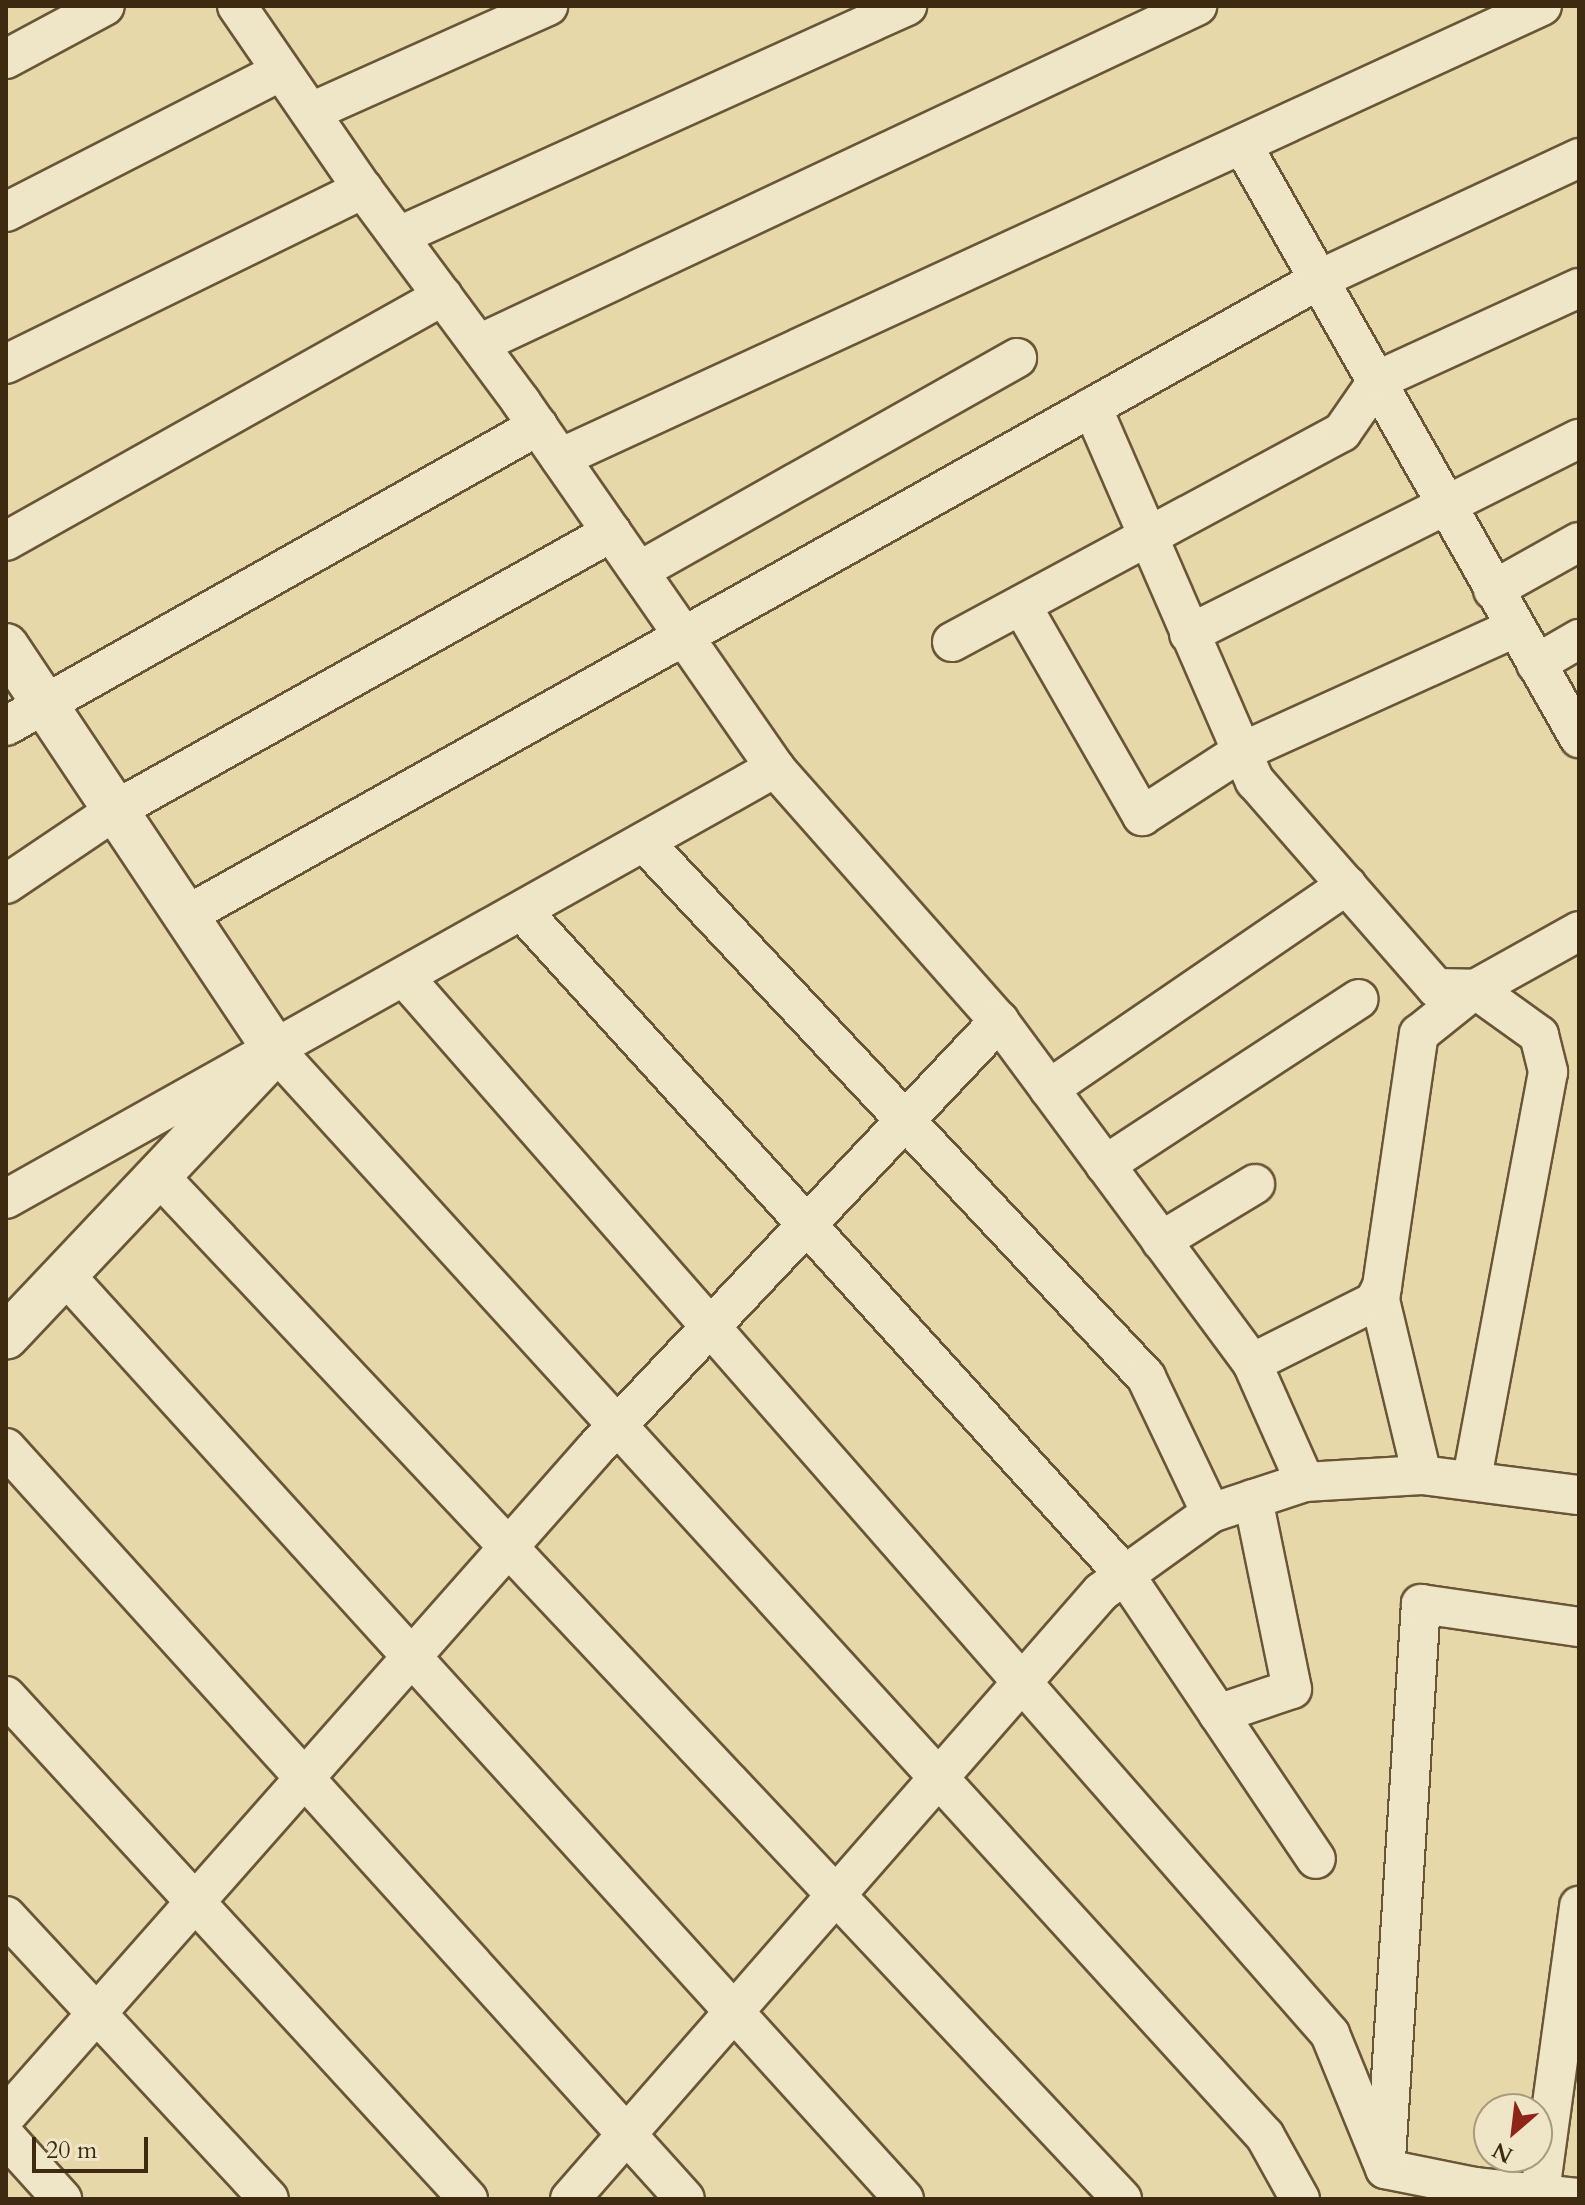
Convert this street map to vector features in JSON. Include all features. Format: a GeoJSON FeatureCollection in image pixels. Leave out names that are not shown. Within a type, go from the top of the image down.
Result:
{"type":"FeatureCollection","features":[{"type":"Feature","properties":{"kind":"street"},"geometry":{"type":"LineString","coordinates":[[6,59],[105,6]]}},
{"type":"Feature","properties":{"kind":"street"},"geometry":{"type":"LineString","coordinates":[[311,112],[548,6]]}},
{"type":"Feature","properties":{"kind":"street"},"geometry":{"type":"LineString","coordinates":[[399,236],[907,6]]}},
{"type":"Feature","properties":{"kind":"street"},"geometry":{"type":"LineString","coordinates":[[479,344],[1197,6]]}},
{"type":"Feature","properties":{"kind":"street"},"geometry":{"type":"LineString","coordinates":[[560,458],[1542,6]]}},
{"type":"Feature","properties":{"kind":"street"},"geometry":{"type":"LineString","coordinates":[[239,7],[279,72],[538,426],[775,768],[999,1021],[1252,1363],[1305,1482]]}},
{"type":"Feature","properties":{"kind":"street"},"geometry":{"type":"LineString","coordinates":[[6,212],[279,72]]}},
{"type":"Feature","properties":{"kind":"street"},"geometry":{"type":"LineString","coordinates":[[1243,146],[1322,278],[1493,590],[1579,738]]}},
{"type":"Feature","properties":{"kind":"street"},"geometry":{"type":"LineString","coordinates":[[187,915],[1322,278],[1579,158]]}},
{"type":"Feature","properties":{"kind":"street"},"geometry":{"type":"LineString","coordinates":[[6,364],[363,189]]}},
{"type":"Feature","properties":{"kind":"street"},"geometry":{"type":"LineString","coordinates":[[952,642],[1023,608],[1342,432],[1378,380],[1579,288]]}},
{"type":"Feature","properties":{"kind":"street"},"geometry":{"type":"LineString","coordinates":[[6,541],[443,296]]}},
{"type":"Feature","properties":{"kind":"street"},"geometry":{"type":"LineString","coordinates":[[639,571],[1017,358]]}},
{"type":"Feature","properties":{"kind":"street"},"geometry":{"type":"LineString","coordinates":[[1092,407],[1239,753],[1255,781],[1436,988],[1475,989],[1539,1035],[1548,1072],[1472,1479]]}},
{"type":"Feature","properties":{"kind":"street"},"geometry":{"type":"LineString","coordinates":[[6,726],[44,701],[538,426]]}},
{"type":"Feature","properties":{"kind":"street"},"geometry":{"type":"LineString","coordinates":[[1189,634],[1579,439]]}},
{"type":"Feature","properties":{"kind":"street"},"geometry":{"type":"LineString","coordinates":[[6,884],[117,809],[612,532]]}},
{"type":"Feature","properties":{"kind":"street"},"geometry":{"type":"LineString","coordinates":[[1493,590],[1579,542]]}},
{"type":"Feature","properties":{"kind":"street"},"geometry":{"type":"LineString","coordinates":[[1023,608],[1142,816],[1239,753],[1515,628]]}},
{"type":"Feature","properties":{"kind":"street"},"geometry":{"type":"LineString","coordinates":[[1536,664],[1579,639]]}},
{"type":"Feature","properties":{"kind":"street"},"geometry":{"type":"LineString","coordinates":[[6,646],[276,1051],[1265,2136],[1300,2199]]}},
{"type":"Feature","properties":{"kind":"street"},"geometry":{"type":"LineString","coordinates":[[6,1199],[276,1051],[775,768]]}},
{"type":"Feature","properties":{"kind":"street"},"geometry":{"type":"LineString","coordinates":[[644,842],[1146,1377],[1211,1513]]}},
{"type":"Feature","properties":{"kind":"street"},"geometry":{"type":"LineString","coordinates":[[1049,1089],[1347,885]]}},
{"type":"Feature","properties":{"kind":"street"},"geometry":{"type":"LineString","coordinates":[[522,911],[1125,1575],[1316,1859]]}},
{"type":"Feature","properties":{"kind":"street"},"geometry":{"type":"LineString","coordinates":[[1422,1475],[1380,1300],[1419,1034],[1475,989],[1579,931]]}},
{"type":"Feature","properties":{"kind":"street"},"geometry":{"type":"LineString","coordinates":[[405,978],[1330,2034],[1385,2169]]}},
{"type":"Feature","properties":{"kind":"street"},"geometry":{"type":"LineString","coordinates":[[1105,1165],[1359,999]]}},
{"type":"Feature","properties":{"kind":"street"},"geometry":{"type":"LineString","coordinates":[[6,2116],[197,1904],[617,1425],[999,1021]]}},
{"type":"Feature","properties":{"kind":"street"},"geometry":{"type":"LineString","coordinates":[[6,1337],[276,1051]]}},
{"type":"Feature","properties":{"kind":"street"},"geometry":{"type":"LineString","coordinates":[[159,1176],[1122,2199]]}},
{"type":"Feature","properties":{"kind":"street"},"geometry":{"type":"LineString","coordinates":[[1161,1241],[1255,1184]]}},
{"type":"Feature","properties":{"kind":"street"},"geometry":{"type":"LineString","coordinates":[[65,1275],[904,2199]]}},
{"type":"Feature","properties":{"kind":"street"},"geometry":{"type":"LineString","coordinates":[[1252,1363],[1374,1302],[1382,1286]]}},
{"type":"Feature","properties":{"kind":"street"},"geometry":{"type":"LineString","coordinates":[[6,1448],[685,2199]]}},
{"type":"Feature","properties":{"kind":"street"},"geometry":{"type":"LineString","coordinates":[[570,2199],[1101,1592],[1211,1513],[1305,1482],[1422,1475],[1579,1495]]}},
{"type":"Feature","properties":{"kind":"street"},"geometry":{"type":"LineString","coordinates":[[1218,1714],[1292,1689],[1253,1499]]}},
{"type":"Feature","properties":{"kind":"street"},"geometry":{"type":"LineString","coordinates":[[1385,2169],[1421,1604],[1579,1627]]}},
{"type":"Feature","properties":{"kind":"street"},"geometry":{"type":"LineString","coordinates":[[6,1696],[468,2199]]}},
{"type":"Feature","properties":{"kind":"street"},"geometry":{"type":"LineString","coordinates":[[1539,2196],[1579,1906]]}},
{"type":"Feature","properties":{"kind":"street"},"geometry":{"type":"LineString","coordinates":[[6,1916],[269,2199]]}},
{"type":"Feature","properties":{"kind":"street"},"geometry":{"type":"LineString","coordinates":[[6,2137],[62,2199]]}},
{"type":"Feature","properties":{"kind":"street"},"geometry":{"type":"LineString","coordinates":[[1385,2169],[1472,2193],[1579,2198]]}}]}
